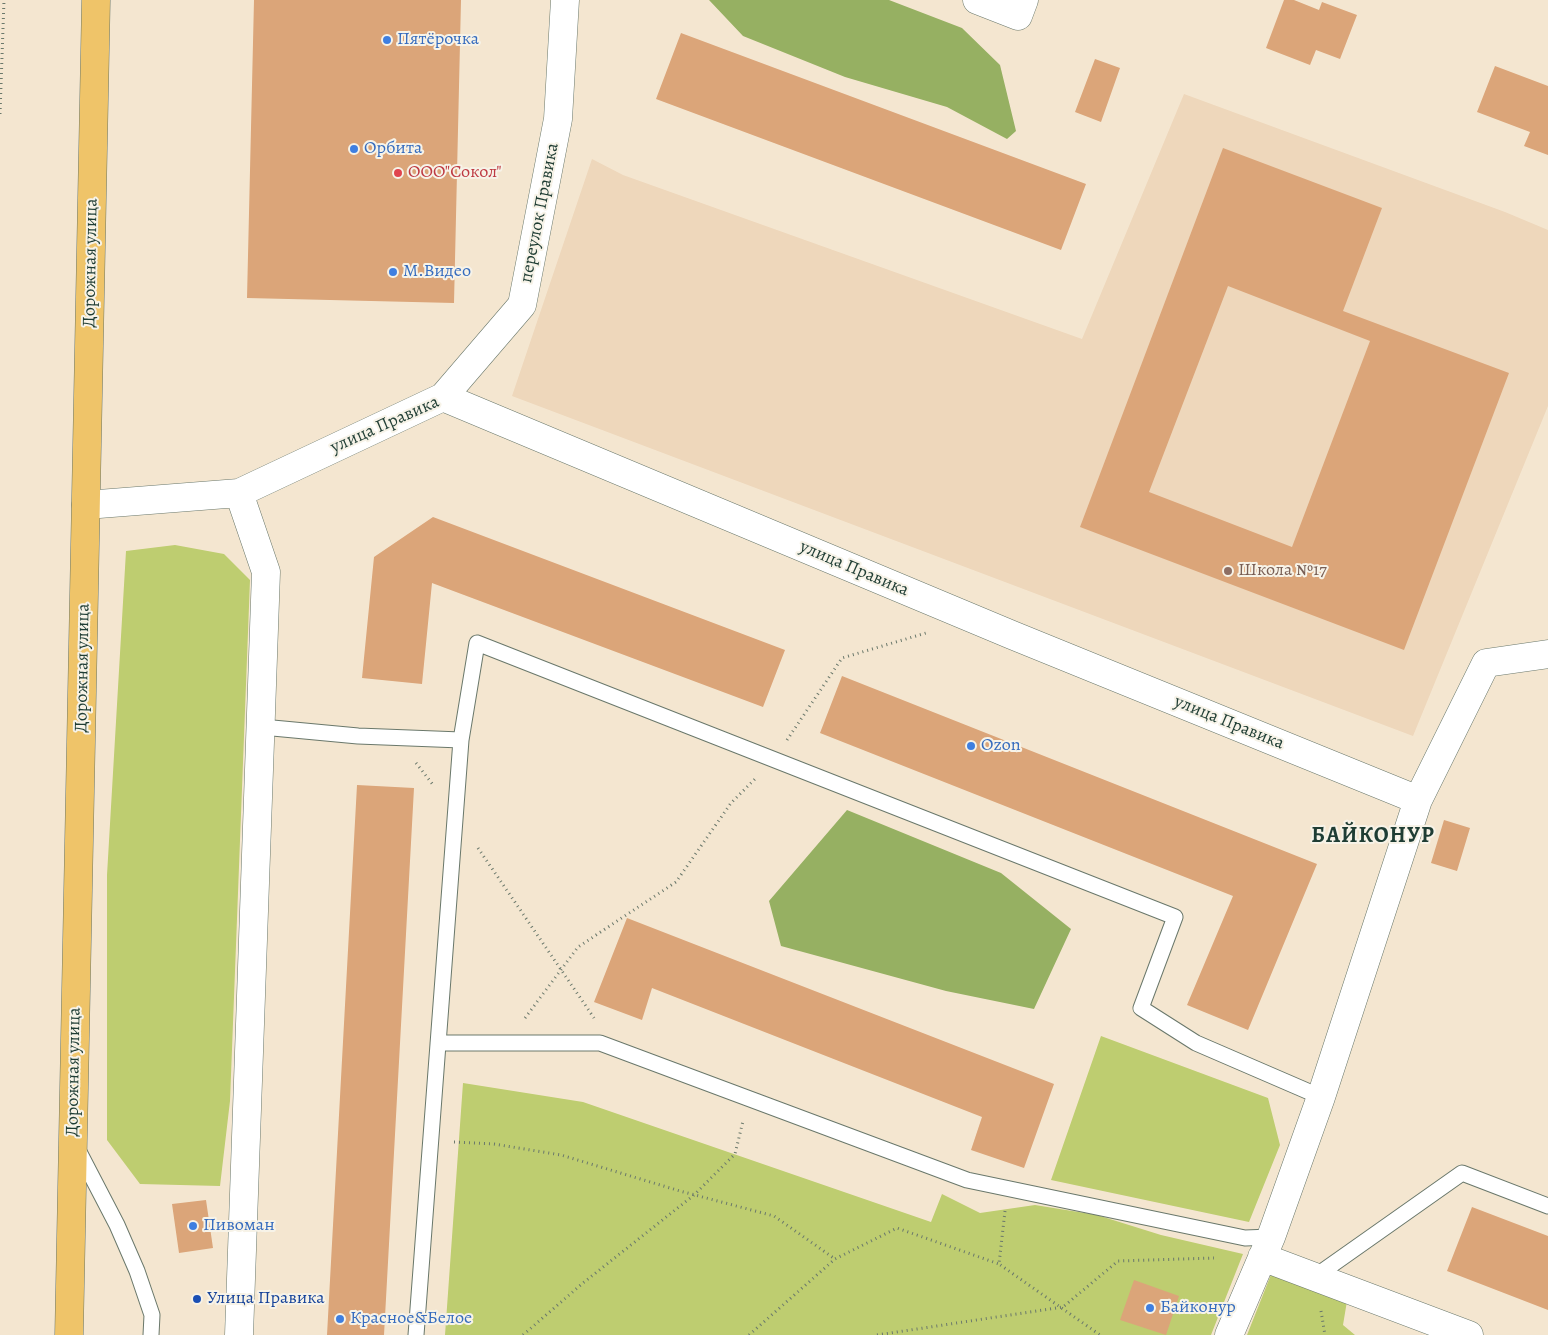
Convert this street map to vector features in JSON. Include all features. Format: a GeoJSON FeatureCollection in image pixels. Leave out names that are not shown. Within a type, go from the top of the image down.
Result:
{"type":"FeatureCollection","features":[{"type":"Feature","properties":{"kind":"main road","name":"Дорожная улица"},"geometry":{"type":"LineString","coordinates":[[69,1335],[96,0]]}},
{"type":"Feature","properties":{"kind":"street","name":"переулок Правика"},"geometry":{"type":"LineString","coordinates":[[443,397],[522,304],[558,119],[565,0]]}},
{"type":"Feature","properties":{"kind":"street"},"geometry":{"type":"LineString","coordinates":[[978,0],[1021,8]]}},
{"type":"Feature","properties":{"kind":"street","name":"улица Правика"},"geometry":{"type":"LineString","coordinates":[[86,505],[239,493],[443,397],[1002,631],[1418,800]]}},
{"type":"Feature","properties":{"kind":"street"},"geometry":{"type":"LineString","coordinates":[[239,493],[266,572],[262,728],[239,1335]]}},
{"type":"Feature","properties":{"kind":"street"},"geometry":{"type":"LineString","coordinates":[[1229,1335],[1266,1247],[1321,1097],[1418,800],[1486,663],[1548,654]]}},
{"type":"Feature","properties":{"kind":"street"},"geometry":{"type":"LineString","coordinates":[[1266,1247],[1316,1276],[1469,1335]]}},
{"type":"Feature","properties":{"kind":"lane"},"geometry":{"type":"LineString","coordinates":[[416,1335],[461,740],[477,643],[1175,918],[1142,1008],[1196,1043],[1321,1097]]}},
{"type":"Feature","properties":{"kind":"lane"},"geometry":{"type":"LineString","coordinates":[[262,728],[461,740]]}},
{"type":"Feature","properties":{"kind":"lane"},"geometry":{"type":"LineString","coordinates":[[438,1043],[600,1043],[967,1180],[1245,1238],[1266,1247]]}},
{"type":"Feature","properties":{"kind":"lane"},"geometry":{"type":"LineString","coordinates":[[73,1141],[117,1225],[137,1271],[152,1315],[151,1335]]}},
{"type":"Feature","properties":{"kind":"lane"},"geometry":{"type":"LineString","coordinates":[[1316,1276],[1462,1174],[1548,1206]]}},
{"type":"Feature","properties":{"kind":"path"},"geometry":{"type":"LineString","coordinates":[[0,114],[4,0]]}},
{"type":"Feature","properties":{"kind":"path"},"geometry":{"type":"LineString","coordinates":[[506,1043],[578,947],[676,882],[732,803],[774,759],[842,658],[927,633]]}},
{"type":"Feature","properties":{"kind":"path"},"geometry":{"type":"LineString","coordinates":[[396,737],[456,814],[616,1049]]}},
{"type":"Feature","properties":{"kind":"path"},"geometry":{"type":"LineString","coordinates":[[523,1335],[583,1283],[694,1195],[735,1154],[749,1099]]}},
{"type":"Feature","properties":{"kind":"path"},"geometry":{"type":"LineString","coordinates":[[431,1142],[494,1144],[561,1155],[694,1195],[774,1216],[835,1259]]}},
{"type":"Feature","properties":{"kind":"path"},"geometry":{"type":"LineString","coordinates":[[999,1264],[1007,1189]]}},
{"type":"Feature","properties":{"kind":"path"},"geometry":{"type":"LineString","coordinates":[[749,1335],[835,1259],[897,1228],[999,1264],[1100,1335]]}},
{"type":"Feature","properties":{"kind":"path"},"geometry":{"type":"LineString","coordinates":[[876,1335],[1063,1308],[1118,1261],[1266,1247]]}},
{"type":"Feature","properties":{"kind":"shaded area","name":"Школа №17"},"geometry":{"type":"Polygon","coordinates":[[[1184,94],[1505,212],[1548,230],[1548,406],[1413,736],[512,396],[592,159],[623,175],[1082,339],[1184,94]]]}},
{"type":"Feature","properties":{"kind":"green space"},"geometry":{"type":"Polygon","coordinates":[[[709,0],[889,0],[962,28],[1000,65],[1016,131],[1007,139],[947,107],[845,77],[743,36],[709,0]]]}},
{"type":"Feature","properties":{"kind":"green space"},"geometry":{"type":"Polygon","coordinates":[[[175,545],[224,554],[250,580],[230,1101],[220,1186],[140,1184],[107,1140],[107,875],[126,551],[175,545]]]}},
{"type":"Feature","properties":{"kind":"green space"},"geometry":{"type":"Polygon","coordinates":[[[847,810],[1001,873],[1071,929],[1034,1009],[946,991],[781,946],[769,901],[847,810]]]}},
{"type":"Feature","properties":{"kind":"green space"},"geometry":{"type":"Polygon","coordinates":[[[1101,1036],[1268,1098],[1280,1145],[1249,1222],[1051,1180],[1101,1036]]]}},
{"type":"Feature","properties":{"kind":"green space"},"geometry":{"type":"Polygon","coordinates":[[[463,1083],[583,1102],[931,1222],[942,1194],[980,1213],[1035,1205],[1097,1215],[1161,1235],[1243,1254],[1211,1335],[445,1335],[463,1083]]]}},
{"type":"Feature","properties":{"kind":"green space"},"geometry":{"type":"Polygon","coordinates":[[[1276,1262],[1349,1289],[1343,1325],[1355,1335],[1247,1335],[1276,1262]]]}},
{"type":"Feature","properties":{"kind":"building","name":"Орбита"},"geometry":{"type":"Polygon","coordinates":[[[254,0],[461,0],[454,303],[247,298],[254,0]]]}},
{"type":"Feature","properties":{"kind":"building"},"geometry":{"type":"Polygon","coordinates":[[[1284,0],[1294,0],[1319,10],[1322,2],[1357,15],[1340,59],[1316,50],[1310,65],[1266,48],[1284,0]]]}},
{"type":"Feature","properties":{"kind":"building"},"geometry":{"type":"Polygon","coordinates":[[[681,33],[1086,184],[1061,250],[656,99],[681,33]]]}},
{"type":"Feature","properties":{"kind":"building"},"geometry":{"type":"Polygon","coordinates":[[[1095,59],[1120,68],[1101,122],[1075,112],[1095,59]]]}},
{"type":"Feature","properties":{"kind":"building"},"geometry":{"type":"Polygon","coordinates":[[[1495,66],[1548,86],[1548,155],[1524,146],[1530,132],[1477,112],[1495,66]]]}},
{"type":"Feature","properties":{"kind":"building"},"geometry":{"type":"Polygon","coordinates":[[[1223,148],[1382,208],[1343,311],[1509,373],[1404,650],[1080,527],[1223,148]],[[1228,286],[1149,492],[1292,547],[1370,341],[1228,286]]]}},
{"type":"Feature","properties":{"kind":"building"},"geometry":{"type":"Polygon","coordinates":[[[433,517],[785,650],[763,707],[432,583],[422,684],[362,678],[374,557],[433,517]]]}},
{"type":"Feature","properties":{"kind":"building"},"geometry":{"type":"Polygon","coordinates":[[[842,676],[1317,864],[1248,1030],[1187,1005],[1233,896],[820,733],[842,676]]]}},
{"type":"Feature","properties":{"kind":"building"},"geometry":{"type":"Polygon","coordinates":[[[357,785],[414,788],[384,1335],[327,1335],[357,785]]]}},
{"type":"Feature","properties":{"kind":"building"},"geometry":{"type":"Polygon","coordinates":[[[1444,820],[1470,828],[1457,871],[1431,863],[1444,820]]]}},
{"type":"Feature","properties":{"kind":"building"},"geometry":{"type":"Polygon","coordinates":[[[627,918],[1054,1084],[1024,1168],[971,1150],[982,1117],[652,988],[642,1020],[594,1002],[627,918]]]}},
{"type":"Feature","properties":{"kind":"building","name":"Пивоман"},"geometry":{"type":"Polygon","coordinates":[[[206,1200],[213,1248],[179,1253],[172,1204],[206,1200]]]}},
{"type":"Feature","properties":{"kind":"building"},"geometry":{"type":"Polygon","coordinates":[[[1472,1207],[1548,1236],[1548,1310],[1447,1271],[1472,1207]]]}},
{"type":"Feature","properties":{"kind":"building","name":"Байконур"},"geometry":{"type":"Polygon","coordinates":[[[1134,1280],[1179,1296],[1166,1335],[1120,1320],[1134,1280]]]}},
{"type":"Feature","properties":{"kind":"place","name":"Пятёрочка"},"geometry":{"type":"Point","coordinates":[387,40]}},
{"type":"Feature","properties":{"kind":"place","name":"Орбита"},"geometry":{"type":"Point","coordinates":[354,149]}},
{"type":"Feature","properties":{"kind":"place","name":"ООО\"Сокол\""},"geometry":{"type":"Point","coordinates":[398,173]}},
{"type":"Feature","properties":{"kind":"place","name":"М.Видео"},"geometry":{"type":"Point","coordinates":[393,272]}},
{"type":"Feature","properties":{"kind":"place","name":"Школа №17"},"geometry":{"type":"Point","coordinates":[1228,571]}},
{"type":"Feature","properties":{"kind":"place","name":"Ozon"},"geometry":{"type":"Point","coordinates":[971,746]}},
{"type":"Feature","properties":{"kind":"place","name":"Пивоман"},"geometry":{"type":"Point","coordinates":[193,1226]}},
{"type":"Feature","properties":{"kind":"place","name":"Улица Правика"},"geometry":{"type":"Point","coordinates":[197,1299]}},
{"type":"Feature","properties":{"kind":"place","name":"Байконур"},"geometry":{"type":"Point","coordinates":[1150,1308]}},
{"type":"Feature","properties":{"kind":"place","name":"Красное&Белое"},"geometry":{"type":"Point","coordinates":[340,1319]}},
{"type":"Feature","properties":{"kind":"district","name":"БАЙКОНУР"},"geometry":{"type":"Point","coordinates":[1373,837]}}]}
